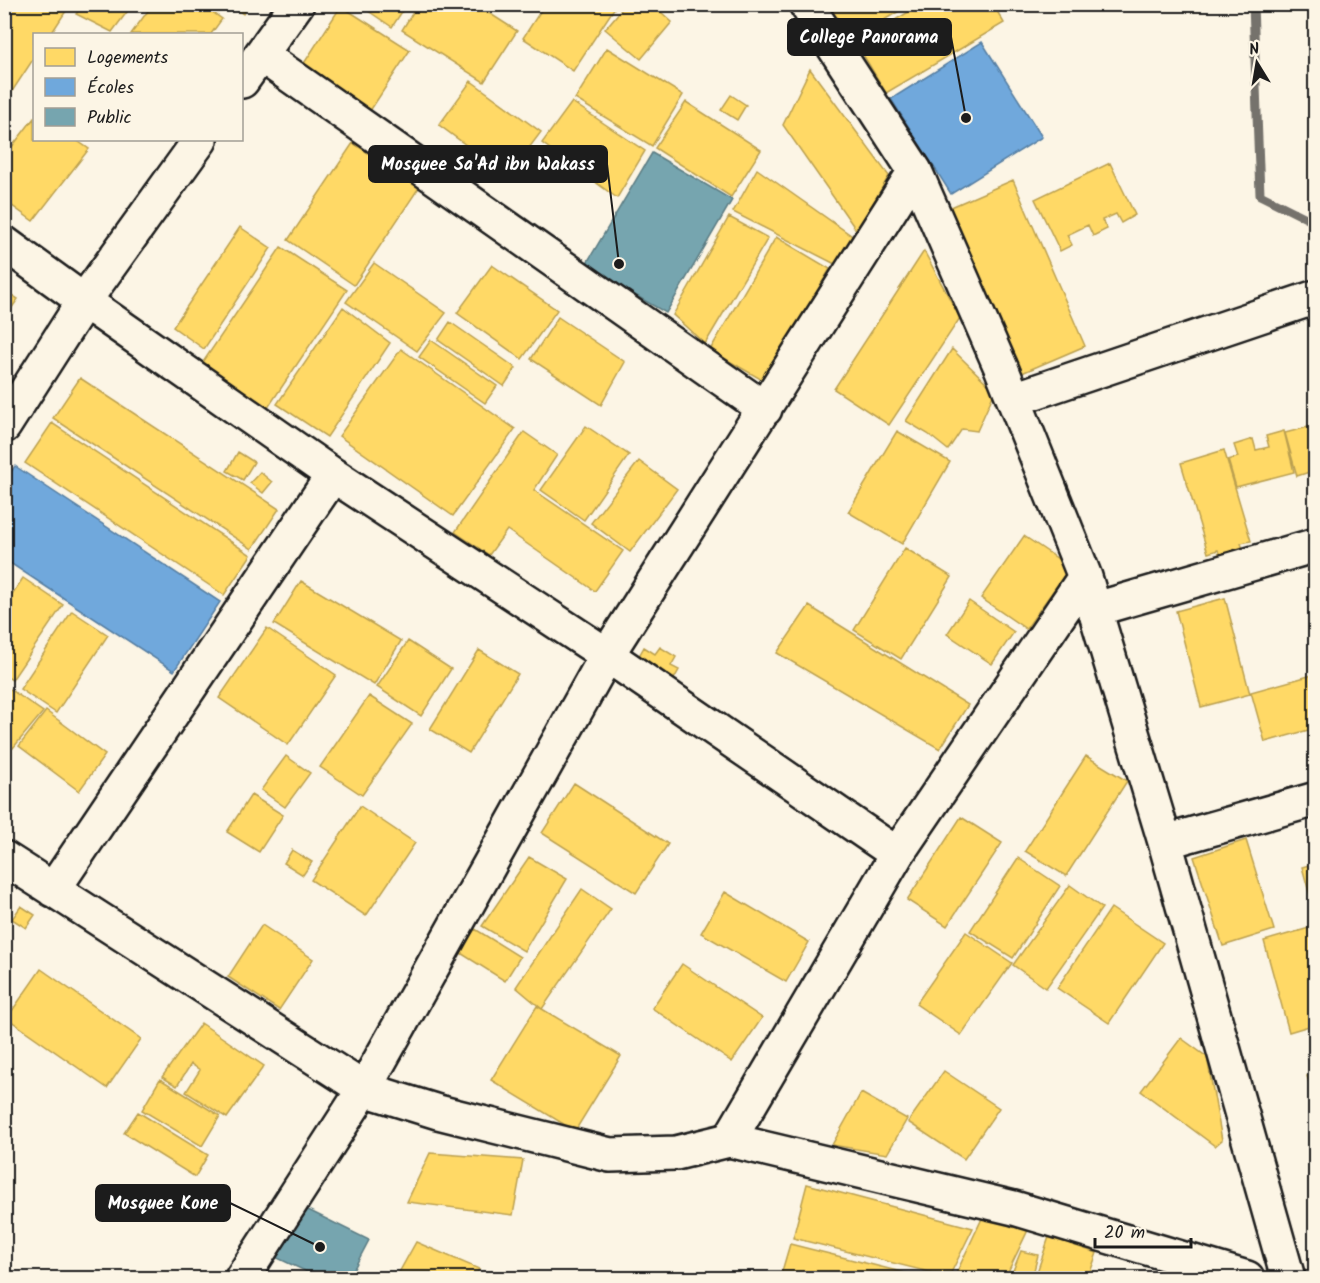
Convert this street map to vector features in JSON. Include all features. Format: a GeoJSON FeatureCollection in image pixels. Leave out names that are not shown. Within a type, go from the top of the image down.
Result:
{"type":"FeatureCollection","features":[{"type":"Feature","properties":{"kind":"street"},"geometry":{"type":"LineString","coordinates":[[243,80],[297,4]]}},
{"type":"Feature","properties":{"kind":"street"},"geometry":{"type":"LineString","coordinates":[[806,4],[915,171],[1014,399],[1085,577],[1165,842],[1288,1278]]}},
{"type":"Feature","properties":{"kind":"street"},"geometry":{"type":"LineString","coordinates":[[261,55],[765,409]]}},
{"type":"Feature","properties":{"kind":"street"},"geometry":{"type":"LineString","coordinates":[[4,426],[84,301],[199,141]]}},
{"type":"Feature","properties":{"kind":"street"},"geometry":{"type":"LineString","coordinates":[[242,1278],[364,1089],[607,655],[915,171]]}},
{"type":"Feature","properties":{"kind":"street"},"geometry":{"type":"LineString","coordinates":[[4,243],[333,475],[607,655],[897,854]]}},
{"type":"Feature","properties":{"kind":"street"},"geometry":{"type":"LineString","coordinates":[[1014,399],[1316,297]]}},
{"type":"Feature","properties":{"kind":"street"},"geometry":{"type":"LineString","coordinates":[[53,890],[333,475]]}},
{"type":"Feature","properties":{"kind":"street"},"geometry":{"type":"LineString","coordinates":[[1096,609],[1316,545]]}},
{"type":"Feature","properties":{"kind":"street"},"geometry":{"type":"LineString","coordinates":[[729,1140],[897,854],[1085,577]]}},
{"type":"Feature","properties":{"kind":"street"},"geometry":{"type":"LineString","coordinates":[[1165,842],[1316,799]]}},
{"type":"Feature","properties":{"kind":"street"},"geometry":{"type":"LineString","coordinates":[[4,858],[364,1089],[438,1112],[610,1155],[676,1153],[729,1140],[1014,1208],[1247,1278]]}},
{"type":"Feature","properties":{"kind":"building: Logements"},"geometry":{"type":"Polygon","coordinates":[[[10,4],[56,4],[66,11],[52,33],[33,33],[33,60],[11,93],[4,88],[4,12],[10,4]]]}},
{"type":"Feature","properties":{"kind":"building: Logements"},"geometry":{"type":"Polygon","coordinates":[[[83,4],[133,4],[112,32],[76,14],[83,4]]]}},
{"type":"Feature","properties":{"kind":"building: Logements"},"geometry":{"type":"Polygon","coordinates":[[[153,4],[201,4],[222,19],[212,33],[132,33],[153,4]]]}},
{"type":"Feature","properties":{"kind":"building: Logements"},"geometry":{"type":"Polygon","coordinates":[[[229,4],[249,4],[243,14],[229,4]]]}},
{"type":"Feature","properties":{"kind":"building: Logements"},"geometry":{"type":"Polygon","coordinates":[[[358,4],[407,4],[392,27],[358,4]]]}},
{"type":"Feature","properties":{"kind":"building: Logements"},"geometry":{"type":"Polygon","coordinates":[[[418,4],[475,4],[517,31],[484,82],[402,30],[418,4]]]}},
{"type":"Feature","properties":{"kind":"building: Logements"},"geometry":{"type":"Polygon","coordinates":[[[545,4],[617,4],[573,71],[523,38],[545,4]]]}},
{"type":"Feature","properties":{"kind":"building: Logements"},"geometry":{"type":"Polygon","coordinates":[[[626,4],[652,4],[672,22],[641,59],[605,29],[626,4]]]}},
{"type":"Feature","properties":{"kind":"building: Logements"},"geometry":{"type":"Polygon","coordinates":[[[827,4],[911,4],[849,41],[827,4]]]}},
{"type":"Feature","properties":{"kind":"building: Logements"},"geometry":{"type":"Polygon","coordinates":[[[922,4],[993,4],[1004,23],[886,93],[856,43],[922,4]]]}},
{"type":"Feature","properties":{"kind":"building: Logements"},"geometry":{"type":"Polygon","coordinates":[[[341,6],[410,50],[368,114],[299,71],[341,6]]]}},
{"type":"Feature","properties":{"kind":"building: Logements"},"geometry":{"type":"Polygon","coordinates":[[[607,48],[683,95],[652,146],[575,99],[607,48]]]}},
{"type":"Feature","properties":{"kind":"building: Logements"},"geometry":{"type":"Polygon","coordinates":[[[810,69],[889,176],[857,231],[783,125],[810,69]]]}},
{"type":"Feature","properties":{"kind":"building: Logements"},"geometry":{"type":"Polygon","coordinates":[[[471,81],[541,132],[508,176],[439,125],[471,81]]]}},
{"type":"Feature","properties":{"kind":"building: Logements"},"geometry":{"type":"Polygon","coordinates":[[[731,95],[746,105],[737,120],[721,110],[731,95]]]}},
{"type":"Feature","properties":{"kind":"building: Logements"},"geometry":{"type":"Polygon","coordinates":[[[572,102],[645,151],[617,198],[542,143],[572,102]]]}},
{"type":"Feature","properties":{"kind":"building: Logements"},"geometry":{"type":"Polygon","coordinates":[[[686,102],[761,150],[731,197],[655,148],[686,102]]]}},
{"type":"Feature","properties":{"kind":"building: Logements"},"geometry":{"type":"Polygon","coordinates":[[[33,119],[33,141],[77,141],[89,149],[33,221],[4,200],[4,157],[33,119]]]}},
{"type":"Feature","properties":{"kind":"building: Logements"},"geometry":{"type":"Polygon","coordinates":[[[353,143],[420,186],[354,285],[288,240],[353,143]]]}},
{"type":"Feature","properties":{"kind":"building: Logements"},"geometry":{"type":"Polygon","coordinates":[[[1110,163],[1135,215],[1121,223],[1116,214],[1102,220],[1107,229],[1093,236],[1088,225],[1067,235],[1072,245],[1060,251],[1035,199],[1110,163]]]}},
{"type":"Feature","properties":{"kind":"building: Logements"},"geometry":{"type":"Polygon","coordinates":[[[757,169],[855,238],[835,264],[733,212],[757,169]]]}},
{"type":"Feature","properties":{"kind":"building: Logements"},"geometry":{"type":"Polygon","coordinates":[[[1013,180],[1085,346],[1022,373],[949,208],[1013,180]]]}},
{"type":"Feature","properties":{"kind":"building: Logements"},"geometry":{"type":"Polygon","coordinates":[[[729,217],[768,238],[705,344],[673,315],[729,217]]]}},
{"type":"Feature","properties":{"kind":"building: Logements"},"geometry":{"type":"Polygon","coordinates":[[[240,227],[271,248],[204,349],[173,327],[240,227]]]}},
{"type":"Feature","properties":{"kind":"building: Logements"},"geometry":{"type":"Polygon","coordinates":[[[776,237],[830,269],[764,381],[710,350],[776,237]]]}},
{"type":"Feature","properties":{"kind":"building: Logements"},"geometry":{"type":"Polygon","coordinates":[[[281,247],[347,290],[263,415],[197,371],[281,247]]]}},
{"type":"Feature","properties":{"kind":"building: Logements"},"geometry":{"type":"Polygon","coordinates":[[[924,251],[960,318],[889,425],[834,389],[924,251]]]}},
{"type":"Feature","properties":{"kind":"building: Logements"},"geometry":{"type":"Polygon","coordinates":[[[374,263],[446,313],[417,351],[346,302],[374,263]]]}},
{"type":"Feature","properties":{"kind":"building: Logements"},"geometry":{"type":"Polygon","coordinates":[[[492,265],[557,310],[522,359],[457,313],[492,265]]]}},
{"type":"Feature","properties":{"kind":"building: Logements"},"geometry":{"type":"Polygon","coordinates":[[[4,290],[18,299],[4,319],[4,290]]]}},
{"type":"Feature","properties":{"kind":"building: Logements"},"geometry":{"type":"Polygon","coordinates":[[[343,307],[390,343],[327,437],[277,404],[343,307]]]}},
{"type":"Feature","properties":{"kind":"building: Logements"},"geometry":{"type":"Polygon","coordinates":[[[558,317],[625,362],[601,405],[531,359],[558,317]]]}},
{"type":"Feature","properties":{"kind":"building: Logements"},"geometry":{"type":"Polygon","coordinates":[[[450,322],[516,368],[504,386],[438,340],[450,322]]]}},
{"type":"Feature","properties":{"kind":"building: Logements"},"geometry":{"type":"Polygon","coordinates":[[[431,340],[497,386],[485,403],[419,357],[431,340]]]}},
{"type":"Feature","properties":{"kind":"building: Logements"},"geometry":{"type":"Polygon","coordinates":[[[401,349],[515,429],[453,516],[339,436],[401,349]]]}},
{"type":"Feature","properties":{"kind":"building: Logements"},"geometry":{"type":"Polygon","coordinates":[[[952,349],[995,391],[977,431],[962,429],[948,450],[928,434],[906,421],[952,349]]]}},
{"type":"Feature","properties":{"kind":"building: Logements"},"geometry":{"type":"Polygon","coordinates":[[[80,378],[279,509],[252,549],[53,418],[80,378]]]}},
{"type":"Feature","properties":{"kind":"building: Logements"},"geometry":{"type":"Polygon","coordinates":[[[52,423],[251,555],[224,595],[25,463],[52,423]]]}},
{"type":"Feature","properties":{"kind":"building: Logements"},"geometry":{"type":"Polygon","coordinates":[[[1316,425],[1316,470],[1297,476],[1285,433],[1316,425]]]}},
{"type":"Feature","properties":{"kind":"building: Logements"},"geometry":{"type":"Polygon","coordinates":[[[586,426],[629,455],[584,520],[541,490],[586,426]]]}},
{"type":"Feature","properties":{"kind":"building: Logements"},"geometry":{"type":"Polygon","coordinates":[[[897,431],[950,462],[902,544],[848,512],[897,431]]]}},
{"type":"Feature","properties":{"kind":"building: Logements"},"geometry":{"type":"Polygon","coordinates":[[[1284,431],[1294,472],[1236,487],[1228,460],[1238,457],[1234,445],[1253,439],[1256,450],[1269,447],[1266,436],[1284,431]]]}},
{"type":"Feature","properties":{"kind":"building: Logements"},"geometry":{"type":"Polygon","coordinates":[[[524,432],[557,455],[534,490],[623,551],[595,591],[507,530],[489,555],[455,532],[524,432]]]}},
{"type":"Feature","properties":{"kind":"building: Logements"},"geometry":{"type":"Polygon","coordinates":[[[1224,450],[1251,541],[1241,543],[1244,553],[1221,561],[1218,550],[1208,553],[1181,463],[1224,450]]]}},
{"type":"Feature","properties":{"kind":"building: Logements"},"geometry":{"type":"Polygon","coordinates":[[[238,452],[254,462],[243,480],[227,471],[238,452]]]}},
{"type":"Feature","properties":{"kind":"building: Logements"},"geometry":{"type":"Polygon","coordinates":[[[639,461],[677,489],[630,552],[591,523],[639,461]]]}},
{"type":"Feature","properties":{"kind":"building: Logements"},"geometry":{"type":"Polygon","coordinates":[[[260,472],[272,482],[263,493],[250,483],[260,472]]]}},
{"type":"Feature","properties":{"kind":"building: Logements"},"geometry":{"type":"Polygon","coordinates":[[[1024,536],[1070,567],[1026,629],[981,598],[1024,536]]]}},
{"type":"Feature","properties":{"kind":"building: Logements"},"geometry":{"type":"Polygon","coordinates":[[[905,548],[952,577],[901,659],[854,630],[905,548]]]}},
{"type":"Feature","properties":{"kind":"building: Logements"},"geometry":{"type":"Polygon","coordinates":[[[23,578],[63,605],[12,680],[4,675],[4,606],[23,578]]]}},
{"type":"Feature","properties":{"kind":"building: Logements"},"geometry":{"type":"Polygon","coordinates":[[[301,581],[401,641],[374,685],[274,624],[301,581]]]}},
{"type":"Feature","properties":{"kind":"building: Logements"},"geometry":{"type":"Polygon","coordinates":[[[1225,598],[1250,694],[1201,707],[1176,611],[1225,598]]]}},
{"type":"Feature","properties":{"kind":"building: Logements"},"geometry":{"type":"Polygon","coordinates":[[[969,601],[1014,632],[992,664],[947,634],[969,601]]]}},
{"type":"Feature","properties":{"kind":"building: Logements"},"geometry":{"type":"Polygon","coordinates":[[[809,606],[968,705],[940,749],[777,653],[809,606]]]}},
{"type":"Feature","properties":{"kind":"building: Logements"},"geometry":{"type":"Polygon","coordinates":[[[72,611],[108,635],[56,713],[20,689],[72,611]]]}},
{"type":"Feature","properties":{"kind":"building: Logements"},"geometry":{"type":"Polygon","coordinates":[[[267,628],[336,675],[288,745],[219,698],[267,628]]]}},
{"type":"Feature","properties":{"kind":"building: Logements"},"geometry":{"type":"Polygon","coordinates":[[[408,641],[451,669],[421,716],[377,687],[408,641]]]}},
{"type":"Feature","properties":{"kind":"building: Logements"},"geometry":{"type":"Polygon","coordinates":[[[644,647],[655,654],[660,647],[676,657],[671,666],[679,670],[670,686],[635,663],[644,647]]]}},
{"type":"Feature","properties":{"kind":"building: Logements"},"geometry":{"type":"Polygon","coordinates":[[[479,650],[518,674],[469,753],[430,729],[479,650]]]}},
{"type":"Feature","properties":{"kind":"building: Logements"},"geometry":{"type":"Polygon","coordinates":[[[1316,674],[1316,728],[1265,742],[1251,692],[1316,674]]]}},
{"type":"Feature","properties":{"kind":"building: Logements"},"geometry":{"type":"Polygon","coordinates":[[[4,685],[43,712],[13,748],[4,742],[4,685]]]}},
{"type":"Feature","properties":{"kind":"building: Logements"},"geometry":{"type":"Polygon","coordinates":[[[369,696],[412,724],[362,795],[320,767],[369,696]]]}},
{"type":"Feature","properties":{"kind":"building: Logements"},"geometry":{"type":"Polygon","coordinates":[[[46,711],[105,755],[79,791],[19,746],[46,711]]]}},
{"type":"Feature","properties":{"kind":"building: Logements"},"geometry":{"type":"Polygon","coordinates":[[[286,756],[310,773],[285,807],[261,790],[286,756]]]}},
{"type":"Feature","properties":{"kind":"building: Logements"},"geometry":{"type":"Polygon","coordinates":[[[1086,756],[1127,781],[1066,876],[1025,851],[1086,756]]]}},
{"type":"Feature","properties":{"kind":"building: Logements"},"geometry":{"type":"Polygon","coordinates":[[[574,783],[668,844],[636,893],[542,833],[574,783]]]}},
{"type":"Feature","properties":{"kind":"building: Logements"},"geometry":{"type":"Polygon","coordinates":[[[251,795],[283,815],[259,852],[227,832],[251,795]]]}},
{"type":"Feature","properties":{"kind":"building: Logements"},"geometry":{"type":"Polygon","coordinates":[[[360,806],[415,843],[366,916],[311,880],[360,806]]]}},
{"type":"Feature","properties":{"kind":"building: Logements"},"geometry":{"type":"Polygon","coordinates":[[[961,817],[1002,843],[947,926],[907,900],[961,817]]]}},
{"type":"Feature","properties":{"kind":"building: Logements"},"geometry":{"type":"Polygon","coordinates":[[[1246,840],[1274,930],[1223,946],[1194,857],[1246,840]]]}},
{"type":"Feature","properties":{"kind":"building: Logements"},"geometry":{"type":"Polygon","coordinates":[[[292,850],[312,862],[303,875],[284,863],[292,850]]]}},
{"type":"Feature","properties":{"kind":"building: Logements"},"geometry":{"type":"Polygon","coordinates":[[[529,857],[567,879],[524,951],[482,926],[529,857]]]}},
{"type":"Feature","properties":{"kind":"building: Logements"},"geometry":{"type":"Polygon","coordinates":[[[1018,858],[1060,886],[1013,958],[970,931],[1018,858]]]}},
{"type":"Feature","properties":{"kind":"building: Logements"},"geometry":{"type":"Polygon","coordinates":[[[1316,863],[1316,917],[1302,867],[1316,863]]]}},
{"type":"Feature","properties":{"kind":"building: Logements"},"geometry":{"type":"Polygon","coordinates":[[[1070,885],[1102,908],[1046,988],[1013,965],[1070,885]]]}},
{"type":"Feature","properties":{"kind":"building: Logements"},"geometry":{"type":"Polygon","coordinates":[[[582,889],[611,909],[542,1009],[516,987],[582,889]]]}},
{"type":"Feature","properties":{"kind":"building: Logements"},"geometry":{"type":"Polygon","coordinates":[[[725,892],[809,942],[786,982],[701,933],[725,892]]]}},
{"type":"Feature","properties":{"kind":"building: Logements"},"geometry":{"type":"Polygon","coordinates":[[[21,906],[35,915],[26,928],[12,919],[21,906]]]}},
{"type":"Feature","properties":{"kind":"building: Logements"},"geometry":{"type":"Polygon","coordinates":[[[1111,908],[1163,943],[1109,1023],[1057,988],[1111,908]]]}},
{"type":"Feature","properties":{"kind":"building: Logements"},"geometry":{"type":"Polygon","coordinates":[[[262,925],[313,959],[279,1010],[228,977],[262,925]]]}},
{"type":"Feature","properties":{"kind":"building: Logements"},"geometry":{"type":"Polygon","coordinates":[[[1316,926],[1316,1024],[1289,1032],[1264,941],[1316,926]]]}},
{"type":"Feature","properties":{"kind":"building: Logements"},"geometry":{"type":"Polygon","coordinates":[[[475,929],[520,957],[505,981],[459,952],[475,929]]]}},
{"type":"Feature","properties":{"kind":"building: Logements"},"geometry":{"type":"Polygon","coordinates":[[[966,932],[1012,963],[961,1035],[916,1004],[966,932]]]}},
{"type":"Feature","properties":{"kind":"building: Logements"},"geometry":{"type":"Polygon","coordinates":[[[682,964],[762,1018],[732,1062],[652,1008],[682,964]]]}},
{"type":"Feature","properties":{"kind":"building: Logements"},"geometry":{"type":"Polygon","coordinates":[[[41,969],[141,1039],[107,1088],[7,1018],[41,969]]]}},
{"type":"Feature","properties":{"kind":"building: Logements"},"geometry":{"type":"Polygon","coordinates":[[[537,1006],[621,1056],[575,1131],[491,1080],[537,1006]]]}},
{"type":"Feature","properties":{"kind":"building: Logements"},"geometry":{"type":"Polygon","coordinates":[[[201,1023],[264,1066],[227,1118],[186,1092],[200,1070],[191,1064],[177,1086],[162,1077],[201,1023]]]}},
{"type":"Feature","properties":{"kind":"building: Logements"},"geometry":{"type":"Polygon","coordinates":[[[1181,1038],[1207,1057],[1222,1140],[1215,1146],[1141,1091],[1181,1038]]]}},
{"type":"Feature","properties":{"kind":"building: Logements"},"geometry":{"type":"Polygon","coordinates":[[[944,1071],[999,1108],[964,1159],[908,1122],[944,1071]]]}},
{"type":"Feature","properties":{"kind":"building: Logements"},"geometry":{"type":"Polygon","coordinates":[[[1316,1074],[1316,1104],[1307,1076],[1316,1074]]]}},
{"type":"Feature","properties":{"kind":"building: Logements"},"geometry":{"type":"Polygon","coordinates":[[[160,1079],[220,1116],[202,1146],[142,1110],[160,1079]]]}},
{"type":"Feature","properties":{"kind":"building: Logements"},"geometry":{"type":"Polygon","coordinates":[[[861,1093],[907,1119],[887,1154],[832,1145],[861,1093]]]}},
{"type":"Feature","properties":{"kind":"building: Logements"},"geometry":{"type":"Polygon","coordinates":[[[138,1112],[208,1155],[195,1177],[124,1133],[138,1112]]]}},
{"type":"Feature","properties":{"kind":"building: Logements"},"geometry":{"type":"Polygon","coordinates":[[[430,1153],[523,1160],[513,1215],[407,1202],[430,1153]]]}},
{"type":"Feature","properties":{"kind":"building: Logements"},"geometry":{"type":"Polygon","coordinates":[[[807,1184],[973,1228],[949,1277],[793,1238],[807,1184]]]}},
{"type":"Feature","properties":{"kind":"building: Logements"},"geometry":{"type":"Polygon","coordinates":[[[986,1210],[1028,1230],[1005,1278],[954,1278],[986,1210]]]}},
{"type":"Feature","properties":{"kind":"building: Logements"},"geometry":{"type":"Polygon","coordinates":[[[1049,1237],[1097,1253],[1088,1278],[1081,1276],[1080,1278],[1035,1278],[1049,1237]]]}},
{"type":"Feature","properties":{"kind":"building: Logements"},"geometry":{"type":"Polygon","coordinates":[[[416,1242],[479,1269],[474,1278],[396,1278],[416,1242]]]}},
{"type":"Feature","properties":{"kind":"building: Logements"},"geometry":{"type":"Polygon","coordinates":[[[790,1244],[925,1278],[780,1278],[790,1244]]]}},
{"type":"Feature","properties":{"kind":"building: Logements"},"geometry":{"type":"Polygon","coordinates":[[[1021,1251],[1038,1255],[1032,1278],[1010,1278],[1021,1251]]]}},
{"type":"Feature","properties":{"kind":"building: Logements"},"geometry":{"type":"Polygon","coordinates":[[[661,1273],[697,1274],[696,1278],[659,1278],[661,1273]]]}},
{"type":"Feature","properties":{"kind":"building: Écoles"},"geometry":{"type":"Polygon","coordinates":[[[982,42],[1042,137],[951,194],[891,99],[982,42]]]}},
{"type":"Feature","properties":{"kind":"building: Écoles"},"geometry":{"type":"Polygon","coordinates":[[[15,466],[220,602],[174,671],[4,559],[4,482],[15,466]]]}},
{"type":"Feature","properties":{"kind":"building: Public"},"geometry":{"type":"Polygon","coordinates":[[[652,153],[732,200],[666,313],[585,266],[652,153]]]}},
{"type":"Feature","properties":{"kind":"building: Public"},"geometry":{"type":"Polygon","coordinates":[[[298,1205],[369,1240],[349,1278],[320,1278],[271,1255],[298,1205]]]}},
{"type":"Feature","properties":{"kind":"waterway"},"geometry":{"type":"LineString","coordinates":[[1253,4],[1260,195],[1316,223]]}},
{"type":"Feature","properties":{"kind":"place","name":"College Panorama"},"geometry":{"type":"Point","coordinates":[966,118]}},
{"type":"Feature","properties":{"kind":"place","name":"Mosquee Sa'Ad ibn Wakass"},"geometry":{"type":"Point","coordinates":[619,264]}},
{"type":"Feature","properties":{"kind":"place","name":"Mosquee Kone"},"geometry":{"type":"Point","coordinates":[320,1247]}}]}
